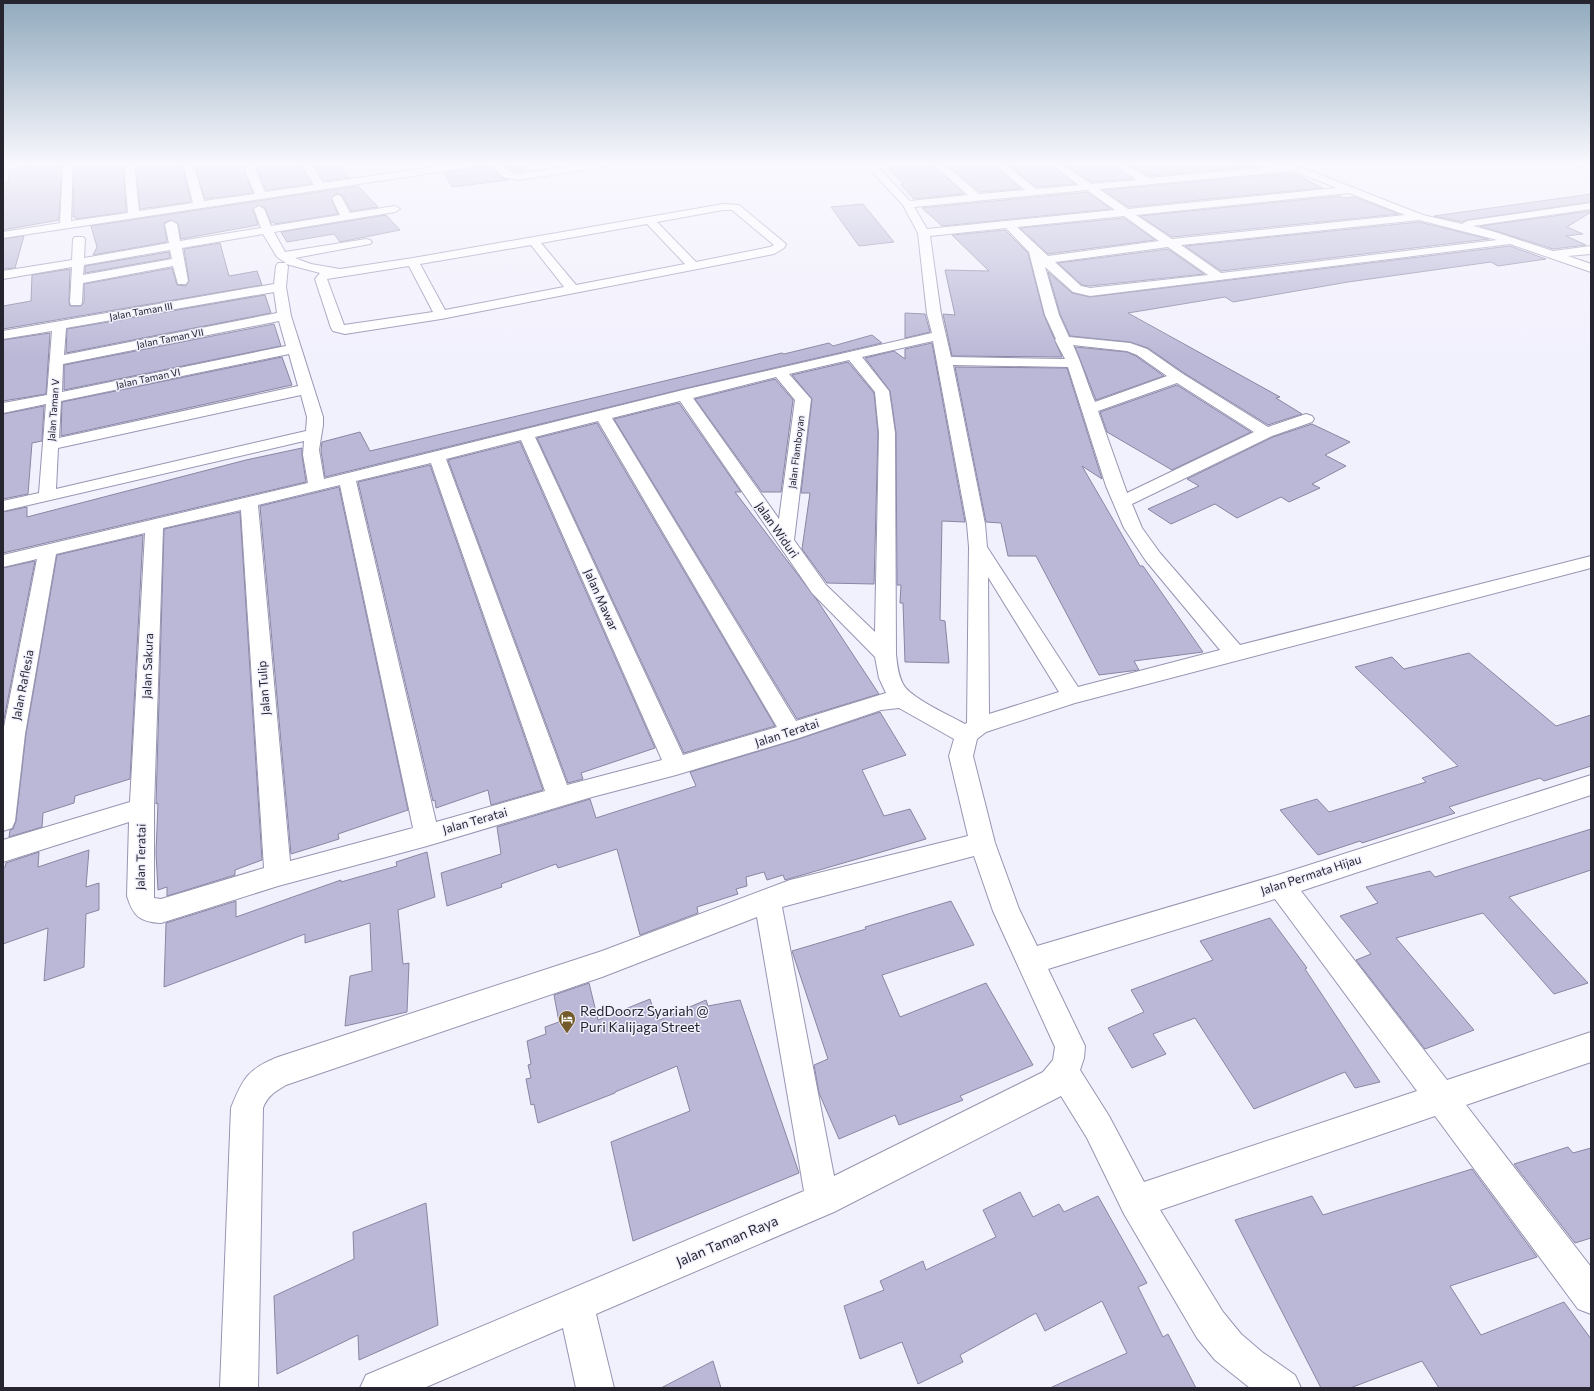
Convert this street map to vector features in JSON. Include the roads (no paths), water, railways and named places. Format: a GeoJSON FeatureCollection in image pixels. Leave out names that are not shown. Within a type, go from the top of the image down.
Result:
{"type":"FeatureCollection","features":[{"type":"Feature","properties":{"kind":"street"},"geometry":{"type":"LineString","coordinates":[[3,235],[47,228]]}},
{"type":"Feature","properties":{"kind":"street"},"geometry":{"type":"LineString","coordinates":[[172,228],[177,262],[182,281]]}},
{"type":"Feature","properties":{"kind":"street"},"geometry":{"type":"LineString","coordinates":[[266,228],[283,262],[280,287],[284,316],[315,417],[316,425],[311,442],[311,449],[317,486]]}},
{"type":"Feature","properties":{"kind":"street"},"geometry":{"type":"LineString","coordinates":[[3,275],[175,245],[286,228]]}},
{"type":"Feature","properties":{"kind":"street"},"geometry":{"type":"LineString","coordinates":[[610,228],[413,262],[342,272],[323,276],[321,279],[338,328],[341,330],[350,330],[441,315],[573,290],[779,248],[780,244],[760,228]]}},
{"type":"Feature","properties":{"kind":"street"},"geometry":{"type":"LineString","coordinates":[[657,228],[693,265]]}},
{"type":"Feature","properties":{"kind":"street"},"geometry":{"type":"LineString","coordinates":[[921,228],[924,233],[938,336],[945,361],[976,524],[978,548],[972,730],[960,756],[982,843],[1006,911],[1070,1046],[1064,1073],[1098,1127],[1136,1202],[1215,1331],[1233,1352],[1282,1388]]}},
{"type":"Feature","properties":{"kind":"street"},"geometry":{"type":"LineString","coordinates":[[924,233],[971,228]]}},
{"type":"Feature","properties":{"kind":"street"},"geometry":{"type":"LineString","coordinates":[[1012,228],[1040,256],[1077,289],[1090,292],[1513,242]]}},
{"type":"Feature","properties":{"kind":"street"},"geometry":{"type":"LineString","coordinates":[[1149,228],[1219,277]]}},
{"type":"Feature","properties":{"kind":"street"},"geometry":{"type":"LineString","coordinates":[[1040,256],[1315,228]]}},
{"type":"Feature","properties":{"kind":"street"},"geometry":{"type":"LineString","coordinates":[[1466,228],[1591,268]]}},
{"type":"Feature","properties":{"kind":"street"},"geometry":{"type":"LineString","coordinates":[[1478,231],[1500,228]]}},
{"type":"Feature","properties":{"kind":"street"},"geometry":{"type":"LineString","coordinates":[[76,302],[79,239]]}},
{"type":"Feature","properties":{"kind":"street"},"geometry":{"type":"LineString","coordinates":[[534,241],[573,290]]}},
{"type":"Feature","properties":{"kind":"street"},"geometry":{"type":"LineString","coordinates":[[283,262],[366,242]]}},
{"type":"Feature","properties":{"kind":"street"},"geometry":{"type":"LineString","coordinates":[[1550,254],[1591,250]]}},
{"type":"Feature","properties":{"kind":"street"},"geometry":{"type":"LineString","coordinates":[[1040,256],[1052,315],[1062,340],[1074,363],[1080,385],[1090,409],[1115,486],[1133,528],[1153,557],[1236,655]]}},
{"type":"Feature","properties":{"kind":"street"},"geometry":{"type":"LineString","coordinates":[[77,280],[177,262]]}},
{"type":"Feature","properties":{"kind":"street"},"geometry":{"type":"LineString","coordinates":[[283,262],[342,272]]}},
{"type":"Feature","properties":{"kind":"street"},"geometry":{"type":"LineString","coordinates":[[413,262],[441,315]]}},
{"type":"Feature","properties":{"kind":"street","name":"Jalan Taman III"},"geometry":{"type":"LineString","coordinates":[[3,335],[280,287]]}},
{"type":"Feature","properties":{"kind":"street","name":"Jalan Taman VII"},"geometry":{"type":"LineString","coordinates":[[57,361],[284,316]]}},
{"type":"Feature","properties":{"kind":"street","name":"Jalan Taman V"},"geometry":{"type":"LineString","coordinates":[[47,495],[59,325]]}},
{"type":"Feature","properties":{"kind":"street"},"geometry":{"type":"LineString","coordinates":[[3,561],[48,549],[347,479],[683,395],[938,336]]}},
{"type":"Feature","properties":{"kind":"street"},"geometry":{"type":"LineString","coordinates":[[1062,340],[1136,349],[1266,433]]}},
{"type":"Feature","properties":{"kind":"street","name":"Jalan Taman VI"},"geometry":{"type":"LineString","coordinates":[[3,408],[293,349]]}},
{"type":"Feature","properties":{"kind":"street"},"geometry":{"type":"LineString","coordinates":[[853,356],[881,389],[885,408],[887,433],[886,654],[891,684],[902,699],[972,730],[1073,696],[1591,562]]}},
{"type":"Feature","properties":{"kind":"street"},"geometry":{"type":"LineString","coordinates":[[945,361],[1074,363]]}},
{"type":"Feature","properties":{"kind":"street","name":"Jalan Flamboyan"},"geometry":{"type":"LineString","coordinates":[[779,372],[803,398],[785,542]]}},
{"type":"Feature","properties":{"kind":"street"},"geometry":{"type":"LineString","coordinates":[[1090,409],[1178,377]]}},
{"type":"Feature","properties":{"kind":"street"},"geometry":{"type":"LineString","coordinates":[[50,445],[306,389]]}},
{"type":"Feature","properties":{"kind":"street","name":"Jalan Widuri"},"geometry":{"type":"LineString","coordinates":[[683,395],[785,542],[820,589],[886,654]]}},
{"type":"Feature","properties":{"kind":"street"},"geometry":{"type":"LineString","coordinates":[[603,416],[790,732]]}},
{"type":"Feature","properties":{"kind":"street"},"geometry":{"type":"LineString","coordinates":[[1122,502],[1266,433],[1306,419]]}},
{"type":"Feature","properties":{"kind":"street"},"geometry":{"type":"LineString","coordinates":[[3,506],[314,434]]}},
{"type":"Feature","properties":{"kind":"street","name":"Jalan Mawar"},"geometry":{"type":"LineString","coordinates":[[526,434],[676,766]]}},
{"type":"Feature","properties":{"kind":"street"},"geometry":{"type":"LineString","coordinates":[[437,456],[559,797]]}},
{"type":"Feature","properties":{"kind":"street"},"geometry":{"type":"LineString","coordinates":[[347,479],[427,835]]}},
{"type":"Feature","properties":{"kind":"street","name":"Jalan Tulip"},"geometry":{"type":"LineString","coordinates":[[249,502],[278,875]]}},
{"type":"Feature","properties":{"kind":"street","name":"Jalan Sakura"},"geometry":{"type":"LineString","coordinates":[[142,808],[154,525]]}},
{"type":"Feature","properties":{"kind":"street"},"geometry":{"type":"LineString","coordinates":[[978,548],[1073,696]]}},
{"type":"Feature","properties":{"kind":"street","name":"Jalan Raflesia"},"geometry":{"type":"LineString","coordinates":[[3,821],[9,736],[48,549]]}},
{"type":"Feature","properties":{"kind":"street","name":"Jalan Teratai"},"geometry":{"type":"LineString","coordinates":[[142,808],[140,896],[143,906],[149,910],[160,911],[278,875],[676,766],[790,732],[880,702],[902,699]]}},
{"type":"Feature","properties":{"kind":"street","name":"Jalan Permata Hijau"},"geometry":{"type":"LineString","coordinates":[[1030,961],[1281,886],[1591,785]]}},
{"type":"Feature","properties":{"kind":"street"},"geometry":{"type":"LineString","coordinates":[[3,851],[142,808]]}},
{"type":"Feature","properties":{"kind":"street"},"geometry":{"type":"LineString","coordinates":[[239,1388],[247,1108],[252,1092],[261,1083],[278,1072],[602,964],[790,892],[982,843]]}},
{"type":"Feature","properties":{"kind":"street"},"geometry":{"type":"LineString","coordinates":[[1281,886],[1591,1296]]}},
{"type":"Feature","properties":{"kind":"street"},"geometry":{"type":"LineString","coordinates":[[767,900],[822,1200]]}},
{"type":"Feature","properties":{"kind":"street"},"geometry":{"type":"LineString","coordinates":[[1136,1202],[1591,1047]]}},
{"type":"Feature","properties":{"kind":"street","name":"Jalan Taman Raya"},"geometry":{"type":"LineString","coordinates":[[379,1388],[822,1200],[1054,1083],[1064,1073]]}},
{"type":"Feature","properties":{"kind":"street"},"geometry":{"type":"LineString","coordinates":[[576,1305],[595,1388]]}},
{"type":"Feature","properties":{"kind":"place","name":"RedDoorz Syariah @ Puri Kalijaga Street"},"geometry":{"type":"Point","coordinates":[567,1034]}}]}
